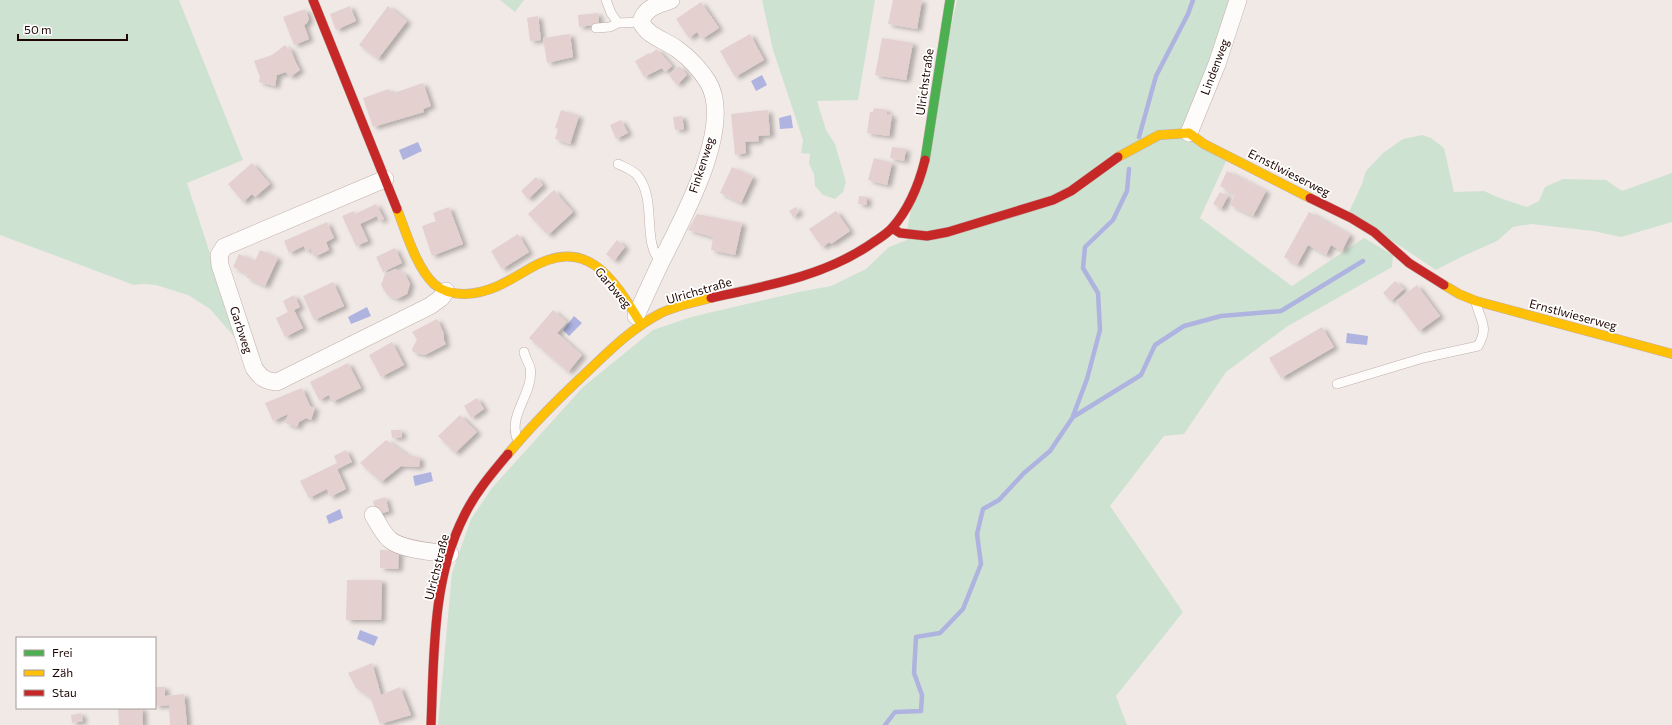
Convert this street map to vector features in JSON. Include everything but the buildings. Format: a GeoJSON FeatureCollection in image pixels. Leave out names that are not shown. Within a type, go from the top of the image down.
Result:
{"type":"FeatureCollection","features":[{"type":"Feature","properties":{"kind":"street","name":"Garbweg"},"geometry":{"type":"LineString","coordinates":[[313,0],[413,250],[425,272],[434,284],[446,291],[459,295],[475,294],[492,290],[547,259],[561,255],[572,256],[586,260],[598,267],[609,279],[638,320]]}},
{"type":"Feature","properties":{"kind":"street"},"geometry":{"type":"LineString","coordinates":[[641,22],[643,14],[649,8],[671,0]]}},
{"type":"Feature","properties":{"kind":"street","name":"Ulrichstraße"},"geometry":{"type":"LineString","coordinates":[[431,725],[438,612],[450,554],[464,516],[490,475],[566,392],[638,320],[674,308],[835,265],[860,253],[892,228],[916,190],[923,164],[930,131],[950,0]]}},
{"type":"Feature","properties":{"kind":"street","name":"Lindenweg"},"geometry":{"type":"LineString","coordinates":[[1189,133],[1217,64],[1238,0]]}},
{"type":"Feature","properties":{"kind":"street","name":"Finkenweg"},"geometry":{"type":"LineString","coordinates":[[638,320],[661,262],[676,235],[703,170],[710,149],[714,122],[714,99],[708,82],[692,62],[676,48],[653,35],[643,26],[641,22]]}},
{"type":"Feature","properties":{"kind":"street"},"geometry":{"type":"LineString","coordinates":[[892,228],[900,233],[926,236],[948,232],[1022,210],[1053,200],[1071,191],[1111,160],[1159,135],[1189,133]]}},
{"type":"Feature","properties":{"kind":"street","name":"Ernstlwieserweg"},"geometry":{"type":"LineString","coordinates":[[1189,133],[1204,144],[1351,218],[1374,232],[1420,271],[1458,294],[1476,301],[1672,354]]}},
{"type":"Feature","properties":{"kind":"street","name":"Garbweg"},"geometry":{"type":"LineString","coordinates":[[385,179],[224,247],[219,255],[220,264],[254,368],[260,377],[267,381],[277,382],[430,306],[441,298],[446,291]]}},
{"type":"Feature","properties":{"kind":"street"},"geometry":{"type":"LineString","coordinates":[[373,515],[385,535],[390,540],[416,549],[450,554]]}},
{"type":"Feature","properties":{"kind":"lane"},"geometry":{"type":"LineString","coordinates":[[606,0],[611,13],[618,23]]}},
{"type":"Feature","properties":{"kind":"lane"},"geometry":{"type":"LineString","coordinates":[[596,28],[610,27],[618,23],[641,22]]}},
{"type":"Feature","properties":{"kind":"lane"},"geometry":{"type":"LineString","coordinates":[[618,164],[636,174],[642,184],[648,200],[653,250],[661,262]]}},
{"type":"Feature","properties":{"kind":"lane"},"geometry":{"type":"LineString","coordinates":[[1337,384],[1423,358],[1478,346],[1484,336],[1484,326],[1478,312],[1476,301]]}},
{"type":"Feature","properties":{"kind":"lane"},"geometry":{"type":"LineString","coordinates":[[518,443],[514,433],[517,412],[527,389],[530,377],[530,367],[524,352]]}},
{"type":"Feature","properties":{"kind":"green space"},"geometry":{"type":"Polygon","coordinates":[[[0,0],[179,0],[243,160],[187,183],[239,342],[210,309],[188,295],[156,285],[134,285],[0,235],[0,0]]]}},
{"type":"Feature","properties":{"kind":"green space"},"geometry":{"type":"Polygon","coordinates":[[[500,0],[524,0],[515,12],[500,0]]]}},
{"type":"Feature","properties":{"kind":"green space"},"geometry":{"type":"Polygon","coordinates":[[[762,0],[875,0],[858,100],[817,101],[826,130],[835,144],[846,182],[843,192],[835,199],[823,195],[815,186],[814,174],[809,164],[810,154],[801,153],[803,140],[773,50],[762,0]]]}},
{"type":"Feature","properties":{"kind":"green space"},"geometry":{"type":"Polygon","coordinates":[[[957,0],[1232,0],[1185,127],[1227,159],[1200,218],[1292,286],[1364,238],[1393,255],[1392,267],[1288,326],[1226,372],[1184,434],[1164,436],[1110,506],[1183,612],[1116,696],[1127,725],[438,725],[452,573],[471,519],[492,488],[583,387],[653,330],[691,317],[831,286],[866,269],[889,247],[907,240],[908,224],[957,0]]]}},
{"type":"Feature","properties":{"kind":"green space"},"geometry":{"type":"Polygon","coordinates":[[[1422,135],[1431,138],[1444,148],[1454,192],[1484,191],[1527,207],[1539,201],[1545,187],[1563,179],[1606,180],[1622,191],[1672,173],[1672,222],[1621,237],[1593,231],[1531,224],[1513,227],[1497,241],[1436,270],[1349,212],[1362,184],[1366,171],[1383,153],[1403,139],[1422,135]]]}},
{"type":"Feature","properties":{"kind":"water"},"geometry":{"type":"Polygon","coordinates":[[[762,75],[767,85],[756,91],[751,81],[762,75]]]}},
{"type":"Feature","properties":{"kind":"water"},"geometry":{"type":"Polygon","coordinates":[[[791,115],[793,128],[780,129],[779,118],[791,115]]]}},
{"type":"Feature","properties":{"kind":"water"},"geometry":{"type":"Polygon","coordinates":[[[418,142],[422,151],[403,160],[399,150],[418,142]]]}},
{"type":"Feature","properties":{"kind":"water"},"geometry":{"type":"Polygon","coordinates":[[[367,307],[371,316],[351,324],[348,317],[367,307]]]}},
{"type":"Feature","properties":{"kind":"water"},"geometry":{"type":"Polygon","coordinates":[[[574,316],[582,323],[569,336],[563,330],[574,316]]]}},
{"type":"Feature","properties":{"kind":"water"},"geometry":{"type":"Polygon","coordinates":[[[1347,333],[1368,336],[1367,345],[1346,343],[1347,333]]]}},
{"type":"Feature","properties":{"kind":"water"},"geometry":{"type":"Polygon","coordinates":[[[431,472],[433,481],[415,486],[413,476],[431,472]]]}},
{"type":"Feature","properties":{"kind":"water"},"geometry":{"type":"Polygon","coordinates":[[[340,509],[343,518],[329,524],[326,516],[340,509]]]}},
{"type":"Feature","properties":{"kind":"water"},"geometry":{"type":"Polygon","coordinates":[[[360,630],[378,637],[374,646],[357,639],[360,630]]]}},
{"type":"Feature","properties":{"kind":"waterway"},"geometry":{"type":"LineString","coordinates":[[1139,137],[1156,76],[1188,14],[1193,0]]}},
{"type":"Feature","properties":{"kind":"waterway"},"geometry":{"type":"LineString","coordinates":[[1073,416],[1087,379],[1100,330],[1098,293],[1083,268],[1085,247],[1113,220],[1127,191],[1129,169]]}},
{"type":"Feature","properties":{"kind":"waterway"},"geometry":{"type":"LineString","coordinates":[[885,725],[895,712],[921,711],[922,695],[914,673],[916,637],[940,633],[963,609],[981,564],[977,534],[983,509],[999,500],[1024,473],[1050,451],[1073,417],[1141,375],[1155,345],[1184,326],[1221,316],[1281,311],[1363,261]]}},
{"type":"Feature","properties":{"kind":"traffic: fast"},"geometry":{"type":"LineString","coordinates":[[925,160],[950,0]]}},
{"type":"Feature","properties":{"kind":"traffic: slow"},"geometry":{"type":"LineString","coordinates":[[1118,157],[1159,135],[1189,133],[1204,144],[1310,198]]}},
{"type":"Feature","properties":{"kind":"traffic: slow"},"geometry":{"type":"LineString","coordinates":[[397,209],[417,259],[428,277],[441,289],[461,294],[482,292],[505,283],[548,260],[566,256],[581,259],[595,266],[608,276],[641,324]]}},
{"type":"Feature","properties":{"kind":"traffic: slow"},"geometry":{"type":"LineString","coordinates":[[1444,285],[1459,294],[1476,301],[1672,354]]}},
{"type":"Feature","properties":{"kind":"traffic: slow"},"geometry":{"type":"LineString","coordinates":[[508,454],[556,402],[604,356],[640,325],[661,313],[685,304],[711,298]]}},
{"type":"Feature","properties":{"kind":"traffic: jam"},"geometry":{"type":"LineString","coordinates":[[313,0],[397,209]]}},
{"type":"Feature","properties":{"kind":"traffic: jam"},"geometry":{"type":"LineString","coordinates":[[892,228],[900,233],[927,236],[948,232],[1053,200],[1071,191],[1118,157]]}},
{"type":"Feature","properties":{"kind":"traffic: jam"},"geometry":{"type":"LineString","coordinates":[[711,298],[812,273],[850,257],[868,246],[890,231],[898,221],[920,178],[925,160]]}},
{"type":"Feature","properties":{"kind":"traffic: jam"},"geometry":{"type":"LineString","coordinates":[[1310,198],[1351,218],[1374,232],[1409,263],[1444,285]]}},
{"type":"Feature","properties":{"kind":"traffic: jam"},"geometry":{"type":"LineString","coordinates":[[431,725],[434,645],[440,592],[446,566],[454,540],[468,508],[484,484],[508,454]]}}]}
